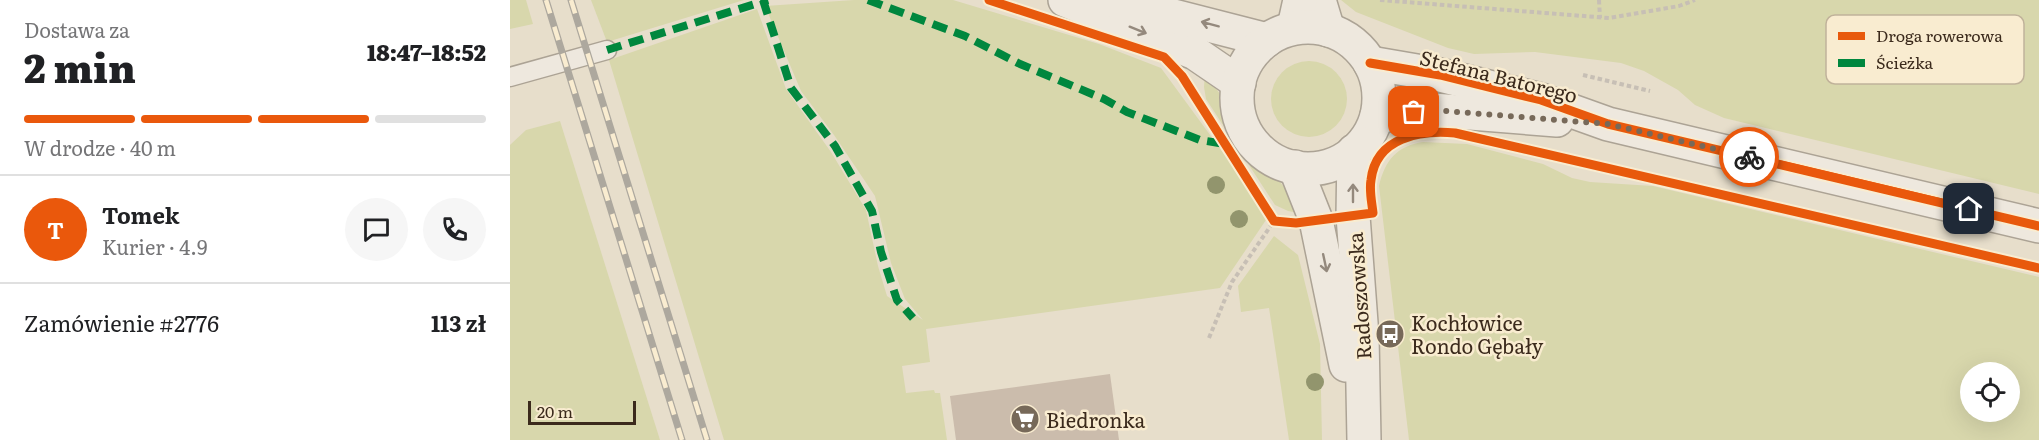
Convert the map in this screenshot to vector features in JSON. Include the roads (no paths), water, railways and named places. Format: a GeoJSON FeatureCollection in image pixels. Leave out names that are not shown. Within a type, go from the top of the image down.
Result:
{"type":"FeatureCollection","features":[{"type":"Feature","properties":{"kind":"street"},"geometry":{"type":"LineString","coordinates":[[1065,0],[1195,53],[1239,83]]}},
{"type":"Feature","properties":{"kind":"street"},"geometry":{"type":"LineString","coordinates":[[1111,0],[1287,22],[1311,26],[1323,15],[1358,48],[1370,63],[1377,76],[1379,94],[1377,116],[1354,151],[1340,162],[1324,168],[1311,170],[1295,167],[1268,156],[1249,137],[1238,106],[1239,83],[1245,66],[1287,22]]}},
{"type":"Feature","properties":{"kind":"street","name":"Stefana Batorego"},"geometry":{"type":"LineString","coordinates":[[1370,63],[1440,75],[1541,100],[1608,124],[2039,226]]}},
{"type":"Feature","properties":{"kind":"street","name":"Stefana Batorego"},"geometry":{"type":"LineString","coordinates":[[1377,116],[1433,110],[1608,124]]}},
{"type":"Feature","properties":{"kind":"street","name":"Radoszowska"},"geometry":{"type":"LineString","coordinates":[[1354,151],[1353,216],[1362,336],[1362,440]]}},
{"type":"Feature","properties":{"kind":"street","name":"Radoszowska"},"geometry":{"type":"LineString","coordinates":[[1295,167],[1316,220],[1362,440]]}},
{"type":"Feature","properties":{"kind":"lane"},"geometry":{"type":"LineString","coordinates":[[510,77],[607,50]]}},
{"type":"Feature","properties":{"kind":"railway"},"geometry":{"type":"LineString","coordinates":[[546,0],[682,440]]}},
{"type":"Feature","properties":{"kind":"railway"},"geometry":{"type":"LineString","coordinates":[[571,0],[707,440]]}},
{"type":"Feature","properties":{"kind":"place","name":"Kochłowice Rondo Gębały"},"geometry":{"type":"Point","coordinates":[1390,334]}},
{"type":"Feature","properties":{"kind":"place","name":"Biedronka"},"geometry":{"type":"Point","coordinates":[1025,419]}}]}
